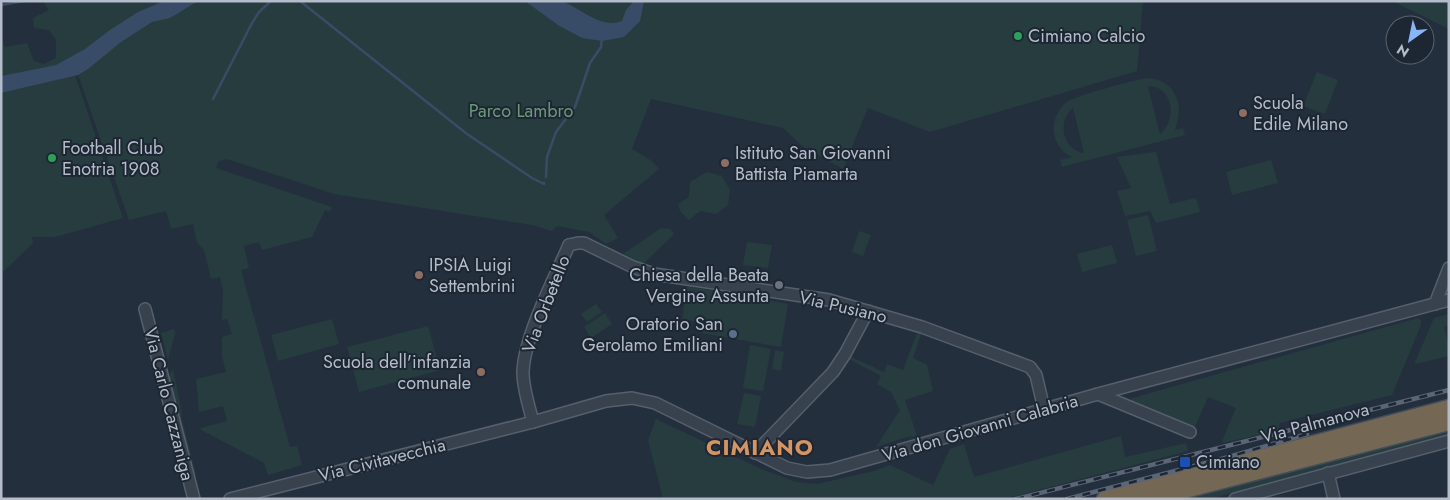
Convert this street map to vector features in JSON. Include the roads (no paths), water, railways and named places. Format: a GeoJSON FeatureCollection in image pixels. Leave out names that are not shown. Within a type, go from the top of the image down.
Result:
{"type":"FeatureCollection","features":[{"type":"Feature","properties":{"kind":"highway","name":"Via Palmanova"},"geometry":{"type":"LineString","coordinates":[[1104,499],[1449,408]]}},
{"type":"Feature","properties":{"kind":"highway","name":"Via Palmanova"},"geometry":{"type":"LineString","coordinates":[[1150,499],[1449,422]]}},
{"type":"Feature","properties":{"kind":"street","name":"Via Pusiano"},"geometry":{"type":"LineString","coordinates":[[569,245],[598,257],[608,255],[637,268],[659,275],[815,298],[929,329],[1028,366],[1035,373],[1044,410]]}},
{"type":"Feature","properties":{"kind":"street","name":"Via Orbetello"},"geometry":{"type":"LineString","coordinates":[[533,422],[523,379],[525,355],[535,325],[569,245]]}},
{"type":"Feature","properties":{"kind":"street"},"geometry":{"type":"LineString","coordinates":[[1435,304],[1449,268]]}},
{"type":"Feature","properties":{"kind":"street","name":"Via don Giovanni Calabria"},"geometry":{"type":"LineString","coordinates":[[533,422],[606,401],[640,399],[664,407],[755,453],[792,469],[804,472],[823,471],[894,453],[1098,394],[1449,300]]}},
{"type":"Feature","properties":{"kind":"street","name":"Via Carlo Cazzaniga"},"geometry":{"type":"LineString","coordinates":[[145,309],[194,499]]}},
{"type":"Feature","properties":{"kind":"street"},"geometry":{"type":"LineString","coordinates":[[755,453],[833,372],[868,311]]}},
{"type":"Feature","properties":{"kind":"street"},"geometry":{"type":"LineString","coordinates":[[1098,394],[1190,432]]}},
{"type":"Feature","properties":{"kind":"street","name":"Via Civitavecchia"},"geometry":{"type":"LineString","coordinates":[[230,499],[533,422]]}},
{"type":"Feature","properties":{"kind":"street"},"geometry":{"type":"LineString","coordinates":[[1235,499],[1449,441]]}},
{"type":"Feature","properties":{"kind":"street"},"geometry":{"type":"LineString","coordinates":[[1328,473],[1334,499]]}},
{"type":"Feature","properties":{"kind":"water"},"geometry":{"type":"Polygon","coordinates":[[[164,1],[198,1],[170,18],[152,22],[121,42],[78,75],[1,93],[1,76],[56,65],[85,49],[138,12],[164,1]]]}},
{"type":"Feature","properties":{"kind":"water"},"geometry":{"type":"Polygon","coordinates":[[[525,1],[564,2],[599,21],[614,23],[622,21],[626,10],[634,1],[644,1],[640,21],[624,37],[602,41],[582,38],[558,25],[525,1]]]}},
{"type":"Feature","properties":{"kind":"waterway"},"geometry":{"type":"LineString","coordinates":[[1,5],[24,1]]}},
{"type":"Feature","properties":{"kind":"waterway"},"geometry":{"type":"LineString","coordinates":[[213,99],[252,23],[259,12],[271,1]]}},
{"type":"Feature","properties":{"kind":"waterway"},"geometry":{"type":"LineString","coordinates":[[300,1],[467,134],[532,178],[544,183]]}},
{"type":"Feature","properties":{"kind":"waterway"},"geometry":{"type":"LineString","coordinates":[[546,177],[547,157],[556,132],[575,107],[590,63],[601,47],[602,37]]}},
{"type":"Feature","properties":{"kind":"railway"},"geometry":{"type":"LineString","coordinates":[[1016,499],[1449,390]]}},
{"type":"Feature","properties":{"kind":"railway"},"geometry":{"type":"LineString","coordinates":[[1067,499],[1225,458],[1307,434]]}},
{"type":"Feature","properties":{"kind":"place","name":"Cimiano Calcio"},"geometry":{"type":"Point","coordinates":[1018,36]}},
{"type":"Feature","properties":{"kind":"place","name":"Scuola Edile Milano"},"geometry":{"type":"Point","coordinates":[1243,113]}},
{"type":"Feature","properties":{"kind":"place","name":"Football Club Enotria 1908"},"geometry":{"type":"Point","coordinates":[52,158]}},
{"type":"Feature","properties":{"kind":"place","name":"Istituto San Giovanni Battista Piamarta"},"geometry":{"type":"Point","coordinates":[725,163]}},
{"type":"Feature","properties":{"kind":"place","name":"IPSIA Luigi Settembrini"},"geometry":{"type":"Point","coordinates":[419,275]}},
{"type":"Feature","properties":{"kind":"place","name":"Chiesa della Beata Vergine Assunta"},"geometry":{"type":"Point","coordinates":[779,285]}},
{"type":"Feature","properties":{"kind":"place","name":"Oratorio San Gerolamo Emiliani"},"geometry":{"type":"Point","coordinates":[733,334]}},
{"type":"Feature","properties":{"kind":"place","name":"Scuola dell'infanzia comunale"},"geometry":{"type":"Point","coordinates":[481,372]}},
{"type":"Feature","properties":{"kind":"place","name":"Cimiano"},"geometry":{"type":"Point","coordinates":[1185,462]}},
{"type":"Feature","properties":{"kind":"district","name":"CIMIANO"},"geometry":{"type":"Point","coordinates":[760,447]}},
{"type":"Feature","properties":{"kind":"park label","name":"Parco Lambro"},"geometry":{"type":"Point","coordinates":[521,111]}}]}
